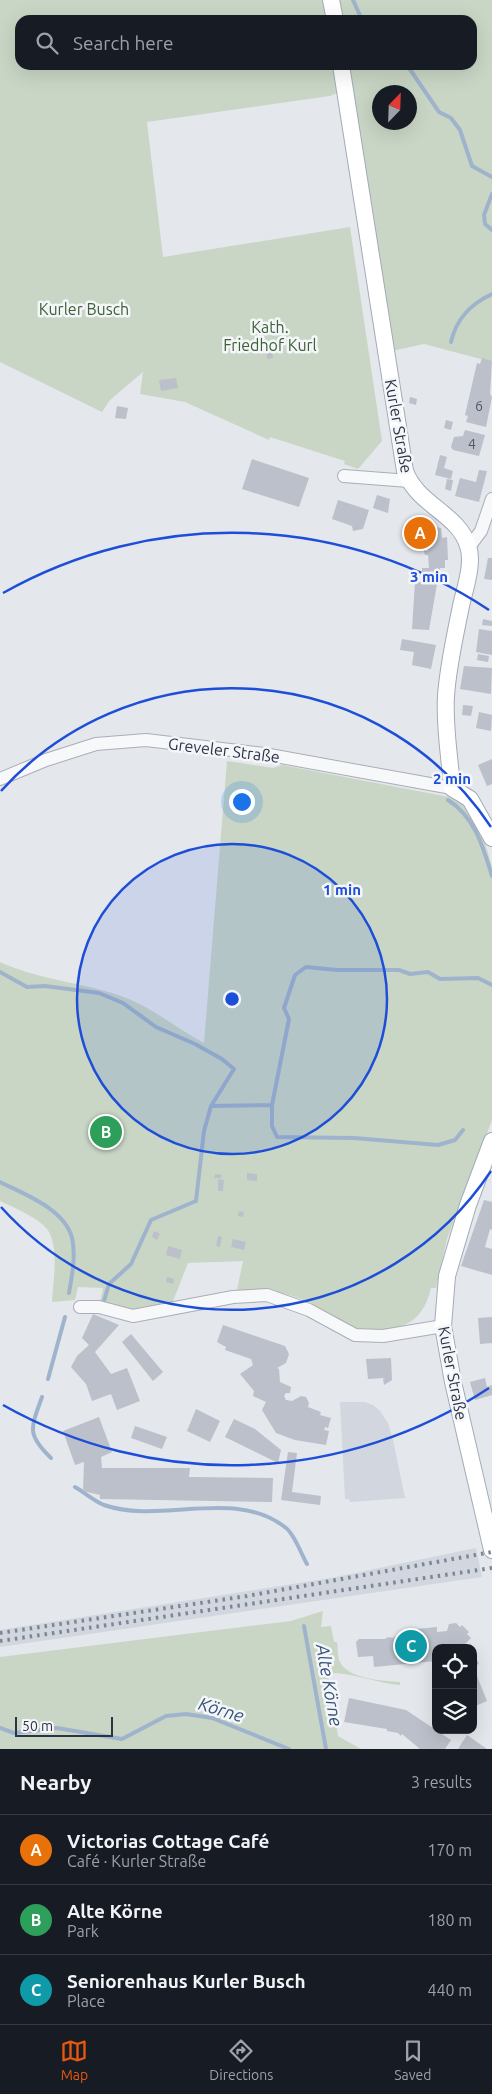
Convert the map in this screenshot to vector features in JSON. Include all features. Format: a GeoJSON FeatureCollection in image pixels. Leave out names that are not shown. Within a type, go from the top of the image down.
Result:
{"type":"FeatureCollection","features":[{"type":"Feature","properties":{"kind":"main road"},"geometry":{"type":"LineString","coordinates":[[332,0],[334,15]]}},
{"type":"Feature","properties":{"kind":"main road","name":"Kurler Straße"},"geometry":{"type":"LineString","coordinates":[[342,70],[398,430],[409,481],[425,501],[459,529],[469,547]]}},
{"type":"Feature","properties":{"kind":"main road"},"geometry":{"type":"LineString","coordinates":[[469,547],[468,569],[453,646],[446,698],[452,788],[470,799],[492,838]]}},
{"type":"Feature","properties":{"kind":"main road","name":"Kurler Straße"},"geometry":{"type":"LineString","coordinates":[[492,1141],[465,1214],[446,1276],[443,1326],[451,1374],[492,1550]]}},
{"type":"Feature","properties":{"kind":"street"},"geometry":{"type":"LineString","coordinates":[[344,476],[409,481]]}},
{"type":"Feature","properties":{"kind":"street"},"geometry":{"type":"LineString","coordinates":[[469,547],[481,531],[492,500]]}},
{"type":"Feature","properties":{"kind":"street","name":"Greveler Straße"},"geometry":{"type":"LineString","coordinates":[[0,779],[46,760],[96,744],[146,740],[264,754],[452,788]]}},
{"type":"Feature","properties":{"kind":"street"},"geometry":{"type":"LineString","coordinates":[[80,1307],[99,1307],[133,1316],[233,1297],[267,1296],[309,1310],[355,1336],[383,1336],[443,1326]]}},
{"type":"Feature","properties":{"kind":"shaded area"},"geometry":{"type":"Polygon","coordinates":[[[340,1402],[365,1402],[373,1405],[380,1411],[388,1423],[393,1440],[405,1498],[350,1502],[349,1499],[345,1499],[340,1402]]]}},
{"type":"Feature","properties":{"kind":"shaded area"},"geometry":{"type":"Polygon","coordinates":[[[476,1548],[482,1577],[0,1647],[0,1630],[331,1578],[476,1548]]]}},
{"type":"Feature","properties":{"kind":"green space","name":"Kurler Busch"},"geometry":{"type":"Polygon","coordinates":[[[0,0],[492,0],[492,362],[424,344],[387,352],[349,88],[330,96],[147,122],[163,257],[350,227],[382,441],[358,469],[344,464],[345,461],[270,437],[269,440],[185,402],[140,394],[143,372],[110,400],[102,412],[0,362],[0,0]]]}},
{"type":"Feature","properties":{"kind":"green space"},"geometry":{"type":"Polygon","coordinates":[[[227,761],[273,768],[282,765],[449,797],[464,806],[475,820],[492,866],[492,1120],[447,1239],[436,1288],[431,1288],[428,1299],[418,1315],[404,1325],[395,1328],[356,1330],[302,1299],[275,1292],[237,1290],[243,1261],[188,1263],[170,1309],[133,1316],[99,1307],[103,1288],[78,1287],[75,1300],[52,1302],[55,1257],[49,1232],[34,1218],[0,1201],[0,962],[30,973],[91,987],[132,1000],[204,1043],[227,761]]]}},
{"type":"Feature","properties":{"kind":"green space"},"geometry":{"type":"Polygon","coordinates":[[[323,1611],[321,1627],[331,1626],[334,1642],[337,1642],[339,1660],[344,1668],[358,1676],[400,1682],[400,1685],[343,1674],[328,1674],[338,1736],[361,1749],[0,1749],[0,1657],[291,1621],[323,1611]]]}},
{"type":"Feature","properties":{"kind":"building"},"geometry":{"type":"Polygon","coordinates":[[[272,349],[273,358],[267,359],[266,350],[272,349]]]}},
{"type":"Feature","properties":{"kind":"building"},"geometry":{"type":"Polygon","coordinates":[[[482,358],[492,361],[490,394],[492,397],[486,427],[466,422],[468,416],[465,415],[477,363],[480,364],[482,358]]]}},
{"type":"Feature","properties":{"kind":"building"},"geometry":{"type":"Polygon","coordinates":[[[176,378],[178,388],[161,391],[159,380],[176,378]]]}},
{"type":"Feature","properties":{"kind":"building"},"geometry":{"type":"Polygon","coordinates":[[[410,397],[417,399],[416,405],[409,403],[410,397]]]}},
{"type":"Feature","properties":{"kind":"building"},"geometry":{"type":"Polygon","coordinates":[[[117,406],[128,408],[126,419],[115,418],[117,406]]]}},
{"type":"Feature","properties":{"kind":"building"},"geometry":{"type":"Polygon","coordinates":[[[446,420],[453,422],[451,430],[444,428],[446,420]]]}},
{"type":"Feature","properties":{"kind":"building"},"geometry":{"type":"Polygon","coordinates":[[[465,430],[485,435],[479,456],[453,450],[451,447],[454,437],[463,436],[465,430]]]}},
{"type":"Feature","properties":{"kind":"building"},"geometry":{"type":"Polygon","coordinates":[[[440,455],[447,457],[444,468],[453,471],[451,479],[435,475],[440,455]]]}},
{"type":"Feature","properties":{"kind":"building"},"geometry":{"type":"Polygon","coordinates":[[[252,459],[309,478],[299,507],[242,489],[252,459]]]}},
{"type":"Feature","properties":{"kind":"building"},"geometry":{"type":"Polygon","coordinates":[[[479,470],[487,471],[479,502],[455,496],[460,478],[476,482],[479,470]]]}},
{"type":"Feature","properties":{"kind":"building"},"geometry":{"type":"Polygon","coordinates":[[[447,479],[453,480],[451,491],[445,489],[447,479]]]}},
{"type":"Feature","properties":{"kind":"building"},"geometry":{"type":"Polygon","coordinates":[[[377,495],[390,499],[388,513],[373,508],[377,495]]]}},
{"type":"Feature","properties":{"kind":"building"},"geometry":{"type":"Polygon","coordinates":[[[338,500],[369,510],[363,529],[353,531],[352,526],[332,519],[338,500]]]}},
{"type":"Feature","properties":{"kind":"building"},"geometry":{"type":"Polygon","coordinates":[[[426,525],[441,528],[442,538],[447,537],[448,560],[445,560],[445,568],[440,568],[440,576],[422,577],[422,568],[429,568],[428,555],[425,555],[424,551],[428,551],[428,547],[414,548],[412,526],[426,525]]]}},
{"type":"Feature","properties":{"kind":"building"},"geometry":{"type":"Polygon","coordinates":[[[488,558],[492,558],[492,580],[484,579],[488,558]]]}},
{"type":"Feature","properties":{"kind":"building"},"geometry":{"type":"Polygon","coordinates":[[[423,580],[437,584],[429,630],[412,629],[415,582],[423,582],[423,580]]]}},
{"type":"Feature","properties":{"kind":"building"},"geometry":{"type":"Polygon","coordinates":[[[483,619],[492,621],[492,626],[482,625],[483,619]]]}},
{"type":"Feature","properties":{"kind":"building"},"geometry":{"type":"Polygon","coordinates":[[[479,629],[492,631],[492,655],[476,652],[479,629]]]}},
{"type":"Feature","properties":{"kind":"building"},"geometry":{"type":"Polygon","coordinates":[[[402,639],[436,645],[431,669],[412,665],[414,652],[400,650],[402,639]]]}},
{"type":"Feature","properties":{"kind":"building"},"geometry":{"type":"Polygon","coordinates":[[[478,654],[489,656],[488,662],[477,660],[478,654]]]}},
{"type":"Feature","properties":{"kind":"building"},"geometry":{"type":"Polygon","coordinates":[[[464,666],[492,668],[491,694],[460,689],[464,666]]]}},
{"type":"Feature","properties":{"kind":"building"},"geometry":{"type":"Polygon","coordinates":[[[463,705],[473,706],[471,716],[462,715],[463,705]]]}},
{"type":"Feature","properties":{"kind":"building"},"geometry":{"type":"Polygon","coordinates":[[[479,712],[492,715],[491,731],[476,728],[479,712]]]}},
{"type":"Feature","properties":{"kind":"building"},"geometry":{"type":"Polygon","coordinates":[[[492,759],[492,784],[487,786],[478,765],[492,759]]]}},
{"type":"Feature","properties":{"kind":"building"},"geometry":{"type":"Polygon","coordinates":[[[247,1173],[257,1174],[257,1181],[247,1180],[247,1173]]]}},
{"type":"Feature","properties":{"kind":"building"},"geometry":{"type":"Polygon","coordinates":[[[215,1174],[222,1175],[221,1178],[214,1178],[215,1174]]]}},
{"type":"Feature","properties":{"kind":"building"},"geometry":{"type":"Polygon","coordinates":[[[218,1179],[224,1180],[223,1191],[218,1191],[218,1179]]]}},
{"type":"Feature","properties":{"kind":"building"},"geometry":{"type":"Polygon","coordinates":[[[484,1200],[492,1202],[492,1230],[490,1229],[485,1247],[492,1249],[492,1275],[461,1266],[484,1200]]]}},
{"type":"Feature","properties":{"kind":"building"},"geometry":{"type":"Polygon","coordinates":[[[239,1211],[244,1212],[243,1217],[238,1216],[239,1211]]]}},
{"type":"Feature","properties":{"kind":"building"},"geometry":{"type":"Polygon","coordinates":[[[154,1231],[160,1234],[157,1240],[152,1237],[154,1231]]]}},
{"type":"Feature","properties":{"kind":"building"},"geometry":{"type":"Polygon","coordinates":[[[218,1236],[222,1237],[220,1247],[216,1246],[218,1236]]]}},
{"type":"Feature","properties":{"kind":"building"},"geometry":{"type":"Polygon","coordinates":[[[233,1239],[246,1242],[244,1250],[231,1247],[233,1239]]]}},
{"type":"Feature","properties":{"kind":"building"},"geometry":{"type":"Polygon","coordinates":[[[168,1246],[182,1250],[180,1259],[166,1255],[168,1246]]]}},
{"type":"Feature","properties":{"kind":"building"},"geometry":{"type":"Polygon","coordinates":[[[167,1277],[174,1279],[173,1284],[166,1282],[167,1277]]]}},
{"type":"Feature","properties":{"kind":"building"},"geometry":{"type":"Polygon","coordinates":[[[93,1314],[119,1325],[95,1352],[111,1374],[127,1368],[140,1401],[117,1410],[111,1394],[92,1401],[86,1384],[71,1367],[77,1356],[89,1345],[82,1338],[93,1314]]]}},
{"type":"Feature","properties":{"kind":"building"},"geometry":{"type":"Polygon","coordinates":[[[492,1317],[492,1343],[480,1344],[478,1318],[492,1317]]]}},
{"type":"Feature","properties":{"kind":"building"},"geometry":{"type":"Polygon","coordinates":[[[223,1325],[285,1346],[289,1354],[286,1363],[277,1368],[279,1369],[280,1382],[291,1387],[290,1393],[286,1393],[284,1396],[286,1400],[292,1401],[301,1396],[306,1397],[309,1403],[308,1407],[321,1412],[320,1415],[331,1418],[328,1428],[325,1427],[324,1430],[329,1431],[326,1445],[295,1440],[276,1433],[262,1410],[266,1402],[253,1396],[254,1391],[240,1374],[253,1365],[251,1359],[225,1350],[226,1347],[217,1342],[223,1325]]]}},
{"type":"Feature","properties":{"kind":"building"},"geometry":{"type":"Polygon","coordinates":[[[131,1334],[163,1372],[153,1381],[122,1342],[131,1334]]]}},
{"type":"Feature","properties":{"kind":"building"},"geometry":{"type":"Polygon","coordinates":[[[391,1358],[392,1380],[384,1385],[383,1379],[385,1378],[368,1379],[366,1359],[391,1358]]]}},
{"type":"Feature","properties":{"kind":"building"},"geometry":{"type":"Polygon","coordinates":[[[485,1378],[487,1387],[492,1385],[492,1395],[475,1400],[470,1382],[485,1378]]]}},
{"type":"Feature","properties":{"kind":"building"},"geometry":{"type":"Polygon","coordinates":[[[196,1409],[220,1421],[210,1442],[187,1431],[196,1409]]]}},
{"type":"Feature","properties":{"kind":"building"},"geometry":{"type":"Polygon","coordinates":[[[99,1417],[112,1452],[101,1457],[102,1468],[190,1468],[189,1477],[273,1478],[272,1502],[100,1499],[100,1495],[83,1491],[84,1462],[75,1465],[63,1431],[99,1417]]]}},
{"type":"Feature","properties":{"kind":"building"},"geometry":{"type":"Polygon","coordinates":[[[234,1419],[255,1429],[281,1450],[278,1463],[225,1437],[234,1419]]]}},
{"type":"Feature","properties":{"kind":"building"},"geometry":{"type":"Polygon","coordinates":[[[135,1426],[167,1437],[162,1449],[131,1438],[135,1426]]]}},
{"type":"Feature","properties":{"kind":"building"},"geometry":{"type":"Polygon","coordinates":[[[288,1452],[297,1453],[292,1492],[321,1496],[320,1505],[281,1500],[288,1452]]]}},
{"type":"Feature","properties":{"kind":"building"},"geometry":{"type":"Polygon","coordinates":[[[456,1623],[460,1627],[462,1625],[469,1632],[467,1634],[471,1638],[465,1644],[432,1644],[432,1661],[374,1667],[373,1656],[358,1657],[356,1642],[359,1639],[385,1639],[404,1635],[408,1637],[407,1630],[437,1627],[437,1632],[447,1631],[449,1624],[456,1623]]]}},
{"type":"Feature","properties":{"kind":"building"},"geometry":{"type":"Polygon","coordinates":[[[477,1676],[487,1701],[477,1705],[477,1676]]]}},
{"type":"Feature","properties":{"kind":"building"},"geometry":{"type":"Polygon","coordinates":[[[349,1698],[406,1710],[432,1727],[432,1734],[442,1734],[451,1740],[445,1749],[420,1749],[402,1734],[401,1736],[398,1733],[387,1731],[387,1729],[344,1722],[349,1698]]]}},
{"type":"Feature","properties":{"kind":"building"},"geometry":{"type":"Polygon","coordinates":[[[467,1735],[487,1749],[458,1749],[467,1735]]]}},
{"type":"Feature","properties":{"kind":"waterway"},"geometry":{"type":"LineString","coordinates":[[353,0],[360,15]]}},
{"type":"Feature","properties":{"kind":"waterway"},"geometry":{"type":"LineString","coordinates":[[410,70],[439,112],[451,118],[460,130],[472,166],[492,177]]}},
{"type":"Feature","properties":{"kind":"waterway"},"geometry":{"type":"LineString","coordinates":[[492,194],[484,215],[485,224],[492,230]]}},
{"type":"Feature","properties":{"kind":"waterway"},"geometry":{"type":"LineString","coordinates":[[451,342],[457,326],[466,313],[478,302],[492,294]]}},
{"type":"Feature","properties":{"kind":"waterway"},"geometry":{"type":"LineString","coordinates":[[448,800],[465,815],[477,834],[492,876]]}},
{"type":"Feature","properties":{"kind":"waterway"},"geometry":{"type":"LineString","coordinates":[[463,1130],[455,1140],[438,1145],[354,1138],[277,1137],[272,1126],[272,1105],[289,1019],[284,1008],[295,975],[306,967],[337,970],[399,970],[410,974],[428,972],[440,979],[478,978],[492,985]]}},
{"type":"Feature","properties":{"kind":"waterway"},"geometry":{"type":"LineString","coordinates":[[0,972],[27,987],[45,986],[99,993],[123,1003],[156,1027],[195,1044],[222,1059],[234,1069],[211,1106],[204,1131],[196,1201],[151,1220],[131,1264],[109,1284],[104,1301]]}},
{"type":"Feature","properties":{"kind":"waterway"},"geometry":{"type":"LineString","coordinates":[[211,1106],[272,1105]]}},
{"type":"Feature","properties":{"kind":"waterway","name":"Alte Körne"},"geometry":{"type":"LineString","coordinates":[[0,1182],[42,1204],[61,1219],[68,1228],[74,1251],[69,1293]]}},
{"type":"Feature","properties":{"kind":"waterway","name":"Alte Körne"},"geometry":{"type":"LineString","coordinates":[[48,1379],[65,1317]]}},
{"type":"Feature","properties":{"kind":"waterway","name":"Alte Körne"},"geometry":{"type":"LineString","coordinates":[[42,1397],[35,1416],[33,1430],[38,1443],[51,1458]]}},
{"type":"Feature","properties":{"kind":"waterway","name":"Alte Körne"},"geometry":{"type":"LineString","coordinates":[[75,1487],[104,1505],[126,1510],[221,1508],[244,1510],[266,1516],[289,1531],[307,1564]]}},
{"type":"Feature","properties":{"kind":"waterway","name":"Alte Körne"},"geometry":{"type":"LineString","coordinates":[[304,1626],[326,1749]]}},
{"type":"Feature","properties":{"kind":"waterway","name":"Körne"},"geometry":{"type":"LineString","coordinates":[[0,1728],[14,1733],[57,1728],[122,1739],[166,1716],[186,1714],[212,1718],[289,1749]]}},
{"type":"Feature","properties":{"kind":"railway"},"geometry":{"type":"LineString","coordinates":[[0,1633],[247,1596],[492,1552]]}},
{"type":"Feature","properties":{"kind":"railway"},"geometry":{"type":"LineString","coordinates":[[0,1641],[492,1568]]}},
{"type":"Feature","properties":{"kind":"place","name":"Victorias Cottage Café"},"geometry":{"type":"Point","coordinates":[420,533]}},
{"type":"Feature","properties":{"kind":"place","name":"Alte Körne"},"geometry":{"type":"Point","coordinates":[106,1132]}},
{"type":"Feature","properties":{"kind":"place","name":"Seniorenhaus Kurler Busch"},"geometry":{"type":"Point","coordinates":[411,1646]}},
{"type":"Feature","properties":{"kind":"park label","name":"Kath. Friedhof Kurl"},"geometry":{"type":"Point","coordinates":[270,336]}}]}
